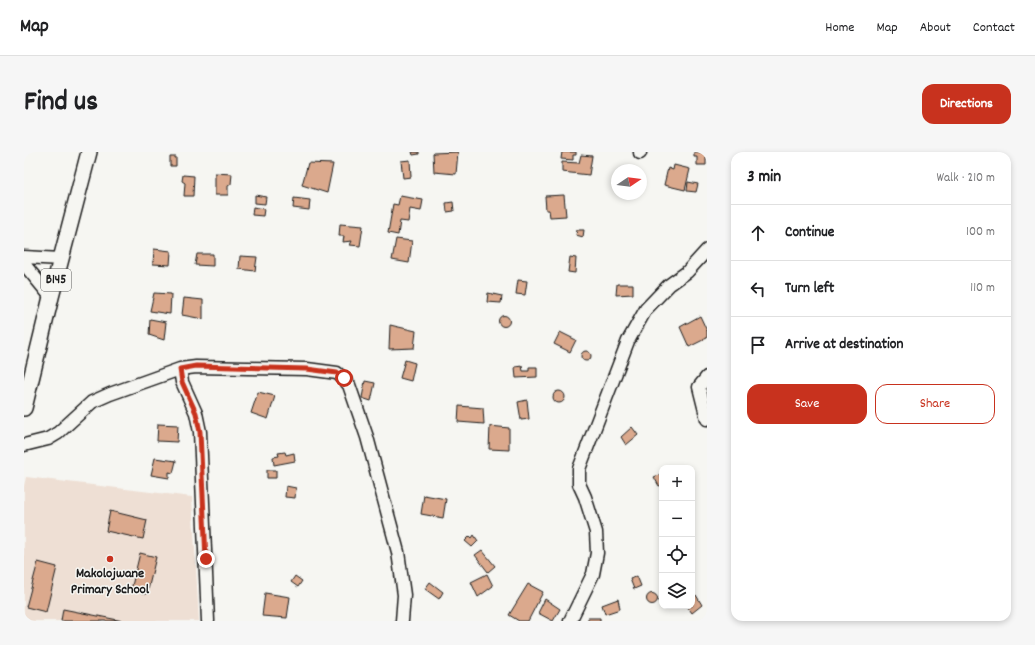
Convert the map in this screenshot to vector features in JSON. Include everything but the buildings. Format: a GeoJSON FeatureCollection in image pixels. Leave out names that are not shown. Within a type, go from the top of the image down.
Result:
{"type":"FeatureCollection","features":[{"type":"Feature","properties":{"kind":"main road","name":"B145"},"geometry":{"type":"LineString","coordinates":[[24,408],[89,152]]}},
{"type":"Feature","properties":{"kind":"street"},"geometry":{"type":"LineString","coordinates":[[570,621],[593,574],[597,553],[596,532],[585,497],[579,484],[579,469],[628,341],[646,309],[670,285],[687,272],[707,250]]}},
{"type":"Feature","properties":{"kind":"street"},"geometry":{"type":"LineString","coordinates":[[24,257],[61,259]]}},
{"type":"Feature","properties":{"kind":"street"},"geometry":{"type":"LineString","coordinates":[[24,264],[51,297]]}},
{"type":"Feature","properties":{"kind":"street"},"geometry":{"type":"LineString","coordinates":[[24,445],[48,439],[58,433],[92,402],[180,369],[196,366],[307,369],[337,373],[344,378],[349,385],[367,437],[398,552],[404,595],[402,621]]}},
{"type":"Feature","properties":{"kind":"street"},"geometry":{"type":"LineString","coordinates":[[180,369],[182,382],[196,413],[200,432],[208,621]]}},
{"type":"Feature","properties":{"kind":"street"},"geometry":{"type":"LineString","coordinates":[[707,377],[700,387],[707,419]]}},
{"type":"Feature","properties":{"kind":"shaded area","name":"Makolojwane Primary School"},"geometry":{"type":"Polygon","coordinates":[[[26,477],[192,497],[199,621],[24,621],[24,486],[26,477]]]}},
{"type":"Feature","properties":{"kind":"place","name":"Makolojwane Primary School"},"geometry":{"type":"Point","coordinates":[110,559]}},
{"type":"Feature","properties":{"kind":"route"},"geometry":{"type":"LineString","coordinates":[[206,559],[200,432],[192,401],[186,393],[182,382],[180,369],[196,366],[307,369],[337,373],[344,378]]}}]}
